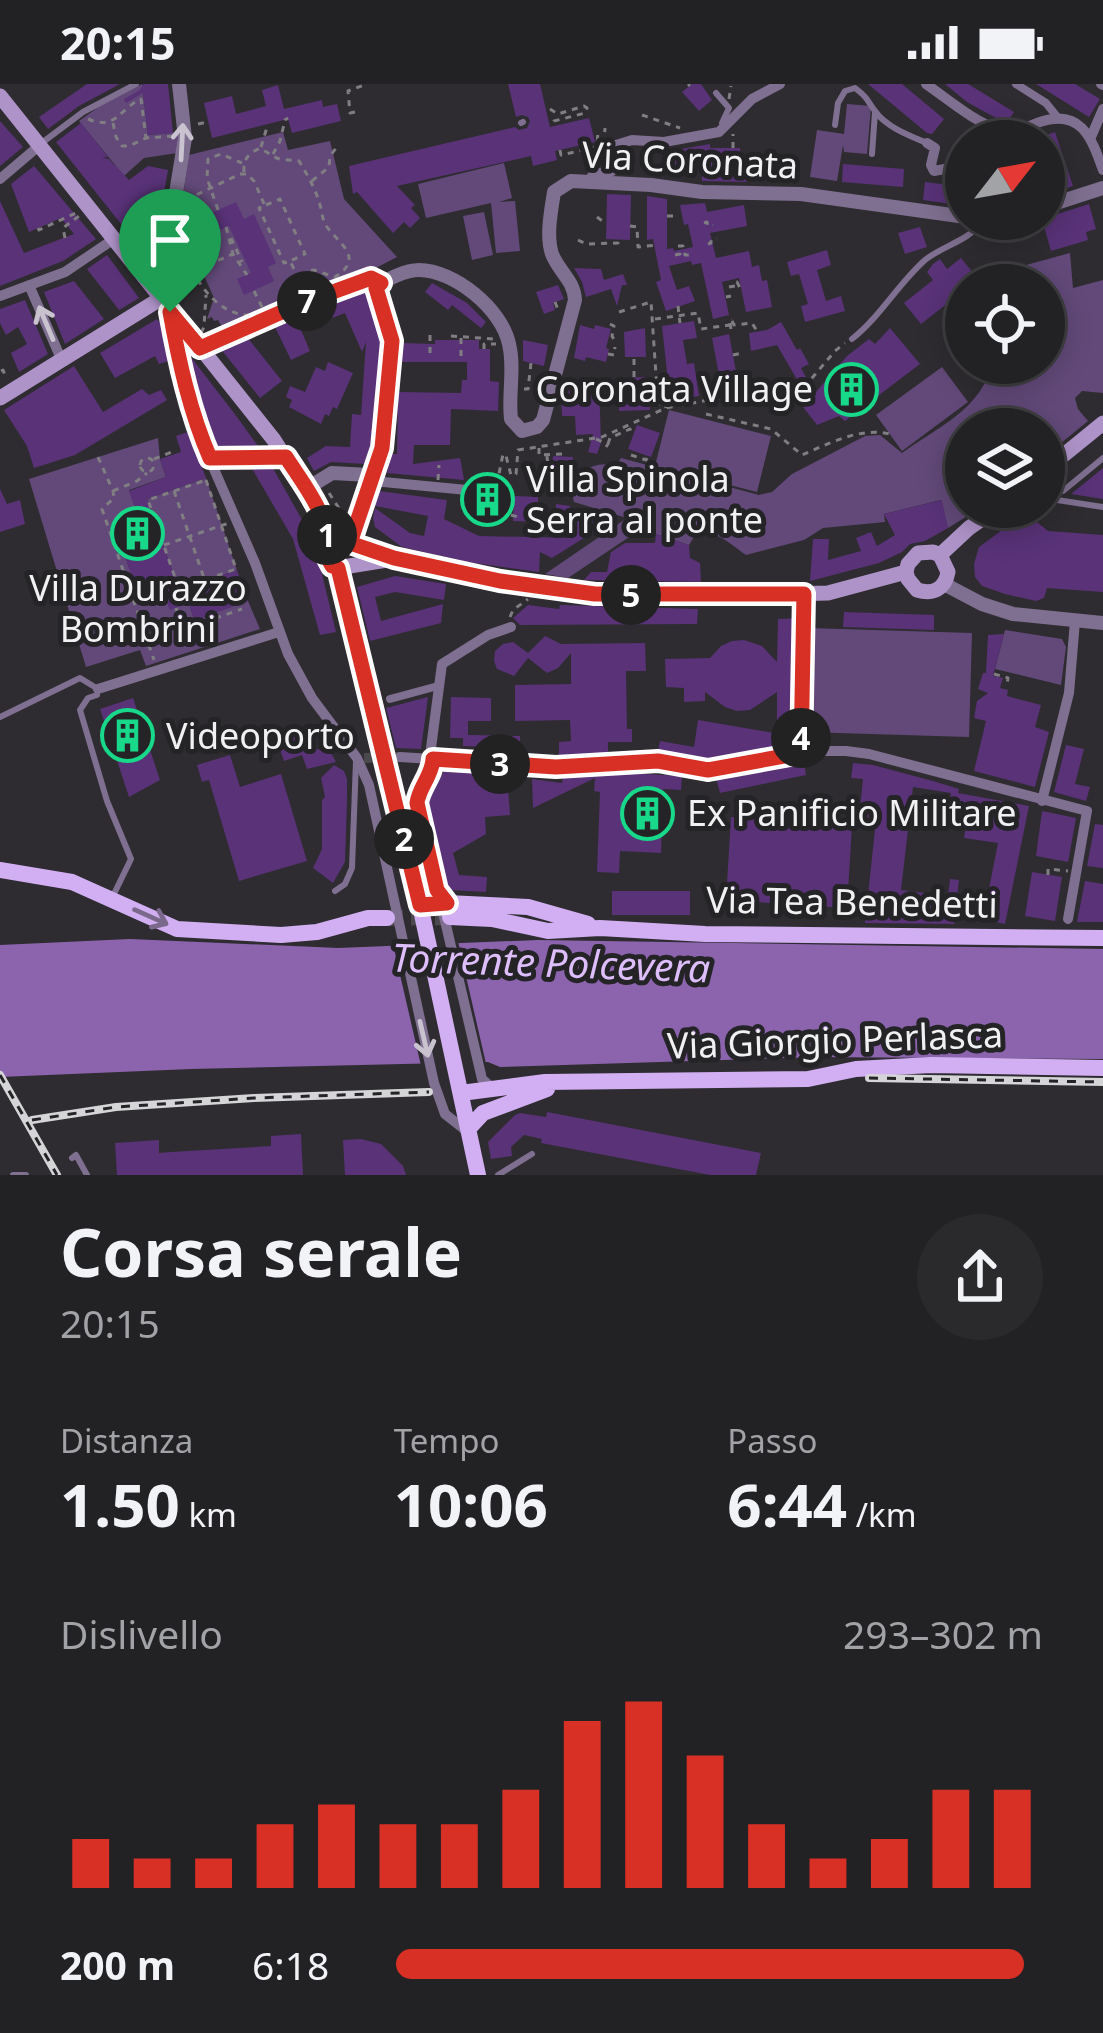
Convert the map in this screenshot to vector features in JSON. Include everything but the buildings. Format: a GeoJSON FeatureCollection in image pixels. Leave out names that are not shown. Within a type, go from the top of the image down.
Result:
{"type":"FeatureCollection","features":[{"type":"Feature","properties":{"kind":"main road"},"geometry":{"type":"LineString","coordinates":[[0,97],[161,301],[200,341],[286,457],[325,524],[355,553],[344,566],[343,588],[420,905],[478,1175]]}},
{"type":"Feature","properties":{"kind":"main road"},"geometry":{"type":"LineString","coordinates":[[0,398],[161,301]]}},
{"type":"Feature","properties":{"kind":"main road"},"geometry":{"type":"LineString","coordinates":[[1065,454],[1103,423]]}},
{"type":"Feature","properties":{"kind":"main road"},"geometry":{"type":"LineString","coordinates":[[940,555],[970,528]]}},
{"type":"Feature","properties":{"kind":"main road"},"geometry":{"type":"LineString","coordinates":[[339,542],[384,558],[595,594],[828,593],[906,572]]}},
{"type":"Feature","properties":{"kind":"main road"},"geometry":{"type":"LineString","coordinates":[[339,542],[326,555],[332,566],[384,558]]}},
{"type":"Feature","properties":{"kind":"main road"},"geometry":{"type":"LineString","coordinates":[[925,551],[940,555],[948,572],[944,584],[932,592],[917,590],[908,579],[908,564],[925,551]]}},
{"type":"Feature","properties":{"kind":"main road"},"geometry":{"type":"LineString","coordinates":[[0,870],[72,882],[177,928],[280,935],[391,915]]}},
{"type":"Feature","properties":{"kind":"main road","name":"Via Tea Benedetti"},"geometry":{"type":"LineString","coordinates":[[420,905],[548,931],[600,928],[705,934],[1103,938]]}},
{"type":"Feature","properties":{"kind":"main road","name":"Via Giorgio Perlasca"},"geometry":{"type":"LineString","coordinates":[[461,1093],[569,1082],[808,1079],[931,1065],[1103,1068]]}},
{"type":"Feature","properties":{"kind":"main road","name":"Via Giorgio Perlasca"},"geometry":{"type":"LineString","coordinates":[[470,1131],[493,1108],[569,1082]]}},
{"type":"Feature","properties":{"kind":"street"},"geometry":{"type":"LineString","coordinates":[[129,259],[169,236],[188,132],[179,84]]}},
{"type":"Feature","properties":{"kind":"street"},"geometry":{"type":"LineString","coordinates":[[595,177],[612,171],[616,146],[622,141],[664,142],[712,134],[752,99],[780,84]]}},
{"type":"Feature","properties":{"kind":"street"},"geometry":{"type":"LineString","coordinates":[[926,84],[950,93],[978,120]]}},
{"type":"Feature","properties":{"kind":"street"},"geometry":{"type":"LineString","coordinates":[[1016,84],[1058,118]]}},
{"type":"Feature","properties":{"kind":"street"},"geometry":{"type":"LineString","coordinates":[[1091,137],[1103,109]]}},
{"type":"Feature","properties":{"kind":"street"},"geometry":{"type":"LineString","coordinates":[[976,118],[1000,130],[1016,131],[1058,118],[1079,124],[1091,137],[1103,170]]}},
{"type":"Feature","properties":{"kind":"street"},"geometry":{"type":"LineString","coordinates":[[945,151],[931,145],[932,169],[945,169]]}},
{"type":"Feature","properties":{"kind":"street"},"geometry":{"type":"LineString","coordinates":[[0,179],[40,146]]}},
{"type":"Feature","properties":{"kind":"street","name":"Via Coronata"},"geometry":{"type":"LineString","coordinates":[[504,344],[511,419],[517,428],[530,430],[542,420],[575,300],[574,286],[556,262],[550,244],[554,192],[571,181],[595,177],[702,192],[801,194],[945,214]]}},
{"type":"Feature","properties":{"kind":"street"},"geometry":{"type":"LineString","coordinates":[[1065,200],[1103,188]]}},
{"type":"Feature","properties":{"kind":"street"},"geometry":{"type":"LineString","coordinates":[[0,296],[65,272],[114,239]]}},
{"type":"Feature","properties":{"kind":"street"},"geometry":{"type":"LineString","coordinates":[[339,542],[357,526],[382,448],[392,341],[376,288],[415,269],[442,274],[494,313],[502,323],[504,344]]}},
{"type":"Feature","properties":{"kind":"street"},"geometry":{"type":"LineString","coordinates":[[200,341],[371,278],[381,283]]}},
{"type":"Feature","properties":{"kind":"street"},"geometry":{"type":"LineString","coordinates":[[29,285],[62,361]]}},
{"type":"Feature","properties":{"kind":"street"},"geometry":{"type":"LineString","coordinates":[[161,301],[200,436],[294,668],[361,758],[391,915],[439,1099],[449,1119],[470,1131]]}},
{"type":"Feature","properties":{"kind":"street"},"geometry":{"type":"LineString","coordinates":[[266,457],[286,457]]}},
{"type":"Feature","properties":{"kind":"street"},"geometry":{"type":"LineString","coordinates":[[306,489],[332,473],[467,490]]}},
{"type":"Feature","properties":{"kind":"street"},"geometry":{"type":"LineString","coordinates":[[944,584],[1013,614],[1103,623]]}},
{"type":"Feature","properties":{"kind":"street"},"geometry":{"type":"LineString","coordinates":[[1042,801],[1069,693],[1075,621]]}},
{"type":"Feature","properties":{"kind":"street"},"geometry":{"type":"LineString","coordinates":[[449,910],[434,880],[417,803],[433,759],[440,668],[488,635],[511,627]]}},
{"type":"Feature","properties":{"kind":"street"},"geometry":{"type":"LineString","coordinates":[[97,692],[280,632]]}},
{"type":"Feature","properties":{"kind":"street"},"geometry":{"type":"LineString","coordinates":[[390,699],[437,686]]}},
{"type":"Feature","properties":{"kind":"street"},"geometry":{"type":"LineString","coordinates":[[400,758],[556,767],[658,761],[708,770],[824,750],[869,754],[1087,812],[1068,919]]}},
{"type":"Feature","properties":{"kind":"street"},"geometry":{"type":"LineString","coordinates":[[420,905],[434,880]]}},
{"type":"Feature","properties":{"kind":"street"},"geometry":{"type":"LineString","coordinates":[[449,910],[442,908],[482,1079],[497,1089]]}},
{"type":"Feature","properties":{"kind":"lane"},"geometry":{"type":"LineString","coordinates":[[40,146],[83,112],[136,84]]}},
{"type":"Feature","properties":{"kind":"lane"},"geometry":{"type":"LineString","coordinates":[[835,125],[844,91],[855,88],[870,100],[875,112],[872,154]]}},
{"type":"Feature","properties":{"kind":"lane"},"geometry":{"type":"LineString","coordinates":[[712,134],[729,110],[716,92]]}},
{"type":"Feature","properties":{"kind":"lane"},"geometry":{"type":"LineString","coordinates":[[875,112],[931,145]]}},
{"type":"Feature","properties":{"kind":"lane"},"geometry":{"type":"LineString","coordinates":[[851,339],[927,258],[960,240]]}},
{"type":"Feature","properties":{"kind":"lane"},"geometry":{"type":"LineString","coordinates":[[210,458],[266,457]]}},
{"type":"Feature","properties":{"kind":"lane"},"geometry":{"type":"LineString","coordinates":[[1065,489],[1103,458]]}},
{"type":"Feature","properties":{"kind":"lane"},"geometry":{"type":"LineString","coordinates":[[1065,501],[1103,507]]}},
{"type":"Feature","properties":{"kind":"lane"},"geometry":{"type":"LineString","coordinates":[[0,717],[80,677],[97,692],[80,710],[107,800],[131,859],[112,899]]}},
{"type":"Feature","properties":{"kind":"lane"},"geometry":{"type":"LineString","coordinates":[[335,891],[345,884],[352,868],[354,764],[361,758]]}},
{"type":"Feature","properties":{"kind":"lane"},"geometry":{"type":"LineString","coordinates":[[498,1175],[532,1154]]}},
{"type":"Feature","properties":{"kind":"lane"},"geometry":{"type":"LineString","coordinates":[[72,1157],[76,1155],[87,1175]]}},
{"type":"Feature","properties":{"kind":"lane"},"geometry":{"type":"LineString","coordinates":[[13,1175],[26,1175]]}},
{"type":"Feature","properties":{"kind":"path"},"geometry":{"type":"LineString","coordinates":[[355,112],[350,113],[348,91],[367,84]]}},
{"type":"Feature","properties":{"kind":"path"},"geometry":{"type":"LineString","coordinates":[[146,138],[141,99],[136,100],[113,121],[122,146],[146,138],[178,136],[208,122]]}},
{"type":"Feature","properties":{"kind":"path"},"geometry":{"type":"LineString","coordinates":[[550,110],[558,114],[586,108],[585,113],[554,121],[554,127]]}},
{"type":"Feature","properties":{"kind":"path"},"geometry":{"type":"LineString","coordinates":[[83,112],[94,122],[113,121]]}},
{"type":"Feature","properties":{"kind":"path"},"geometry":{"type":"LineString","coordinates":[[642,116],[712,134]]}},
{"type":"Feature","properties":{"kind":"path"},"geometry":{"type":"LineString","coordinates":[[271,157],[288,118]]}},
{"type":"Feature","properties":{"kind":"path"},"geometry":{"type":"LineString","coordinates":[[265,206],[254,181],[244,174],[243,164],[248,154],[260,148],[268,124]]}},
{"type":"Feature","properties":{"kind":"path"},"geometry":{"type":"LineString","coordinates":[[560,150],[561,155],[597,147],[602,129],[595,177]]}},
{"type":"Feature","properties":{"kind":"path"},"geometry":{"type":"LineString","coordinates":[[310,182],[328,167],[337,147]]}},
{"type":"Feature","properties":{"kind":"path"},"geometry":{"type":"LineString","coordinates":[[260,148],[282,162],[299,161],[319,199],[325,224],[344,244],[349,259],[347,268],[335,278],[314,269],[300,281]]}},
{"type":"Feature","properties":{"kind":"path"},"geometry":{"type":"LineString","coordinates":[[218,210],[208,159],[221,154],[243,164]]}},
{"type":"Feature","properties":{"kind":"path"},"geometry":{"type":"LineString","coordinates":[[746,169],[748,193]]}},
{"type":"Feature","properties":{"kind":"path"},"geometry":{"type":"LineString","coordinates":[[244,174],[194,196],[183,249],[212,302],[241,316],[300,290],[290,260]]}},
{"type":"Feature","properties":{"kind":"path"},"geometry":{"type":"LineString","coordinates":[[280,199],[305,254],[284,263],[259,208],[265,206],[280,199]]}},
{"type":"Feature","properties":{"kind":"path"},"geometry":{"type":"LineString","coordinates":[[38,228],[75,216],[61,237]]}},
{"type":"Feature","properties":{"kind":"path"},"geometry":{"type":"LineString","coordinates":[[597,218],[606,224]]}},
{"type":"Feature","properties":{"kind":"path"},"geometry":{"type":"LineString","coordinates":[[704,223],[713,225]]}},
{"type":"Feature","properties":{"kind":"path"},"geometry":{"type":"LineString","coordinates":[[630,226],[637,227],[638,247],[658,245]]}},
{"type":"Feature","properties":{"kind":"path"},"geometry":{"type":"LineString","coordinates":[[226,227],[248,275],[233,254],[230,241],[226,227]]}},
{"type":"Feature","properties":{"kind":"path"},"geometry":{"type":"LineString","coordinates":[[578,239],[586,244],[618,240]]}},
{"type":"Feature","properties":{"kind":"path"},"geometry":{"type":"LineString","coordinates":[[708,244],[717,239]]}},
{"type":"Feature","properties":{"kind":"path"},"geometry":{"type":"LineString","coordinates":[[677,250],[683,246],[689,255]]}},
{"type":"Feature","properties":{"kind":"path"},"geometry":{"type":"LineString","coordinates":[[161,301],[195,271],[233,254]]}},
{"type":"Feature","properties":{"kind":"path"},"geometry":{"type":"LineString","coordinates":[[729,287],[737,282],[740,288]]}},
{"type":"Feature","properties":{"kind":"path"},"geometry":{"type":"LineString","coordinates":[[254,291],[263,309]]}},
{"type":"Feature","properties":{"kind":"path"},"geometry":{"type":"LineString","coordinates":[[200,341],[207,293]]}},
{"type":"Feature","properties":{"kind":"path"},"geometry":{"type":"LineString","coordinates":[[619,312],[651,302],[658,404],[665,403],[666,408]]}},
{"type":"Feature","properties":{"kind":"path"},"geometry":{"type":"LineString","coordinates":[[678,307],[680,323]]}},
{"type":"Feature","properties":{"kind":"path"},"geometry":{"type":"LineString","coordinates":[[654,319],[698,313],[701,329],[730,326],[729,321],[731,329],[733,321],[734,325],[752,323],[758,332]]}},
{"type":"Feature","properties":{"kind":"path"},"geometry":{"type":"LineString","coordinates":[[608,354],[614,355],[615,344],[610,324]]}},
{"type":"Feature","properties":{"kind":"path"},"geometry":{"type":"LineString","coordinates":[[430,335],[430,354],[435,355]]}},
{"type":"Feature","properties":{"kind":"path"},"geometry":{"type":"LineString","coordinates":[[451,336],[485,336],[504,344]]}},
{"type":"Feature","properties":{"kind":"path"},"geometry":{"type":"LineString","coordinates":[[461,336],[461,361]]}},
{"type":"Feature","properties":{"kind":"path"},"geometry":{"type":"LineString","coordinates":[[475,478],[490,484],[498,479],[503,454],[511,475],[516,474],[518,450],[594,438],[666,408],[730,396],[767,405],[801,391],[851,339]]}},
{"type":"Feature","properties":{"kind":"path"},"geometry":{"type":"LineString","coordinates":[[484,349],[484,344],[504,344]]}},
{"type":"Feature","properties":{"kind":"path"},"geometry":{"type":"LineString","coordinates":[[733,355],[742,353]]}},
{"type":"Feature","properties":{"kind":"path"},"geometry":{"type":"LineString","coordinates":[[634,357],[634,377]]}},
{"type":"Feature","properties":{"kind":"path"},"geometry":{"type":"LineString","coordinates":[[530,388],[531,363]]}},
{"type":"Feature","properties":{"kind":"path"},"geometry":{"type":"LineString","coordinates":[[657,387],[668,386]]}},
{"type":"Feature","properties":{"kind":"path"},"geometry":{"type":"LineString","coordinates":[[706,414],[771,429],[802,455],[874,430],[890,434]]}},
{"type":"Feature","properties":{"kind":"path"},"geometry":{"type":"LineString","coordinates":[[594,438],[607,445],[610,438],[630,429],[630,438]]}},
{"type":"Feature","properties":{"kind":"path"},"geometry":{"type":"LineString","coordinates":[[140,447],[140,467]]}},
{"type":"Feature","properties":{"kind":"path"},"geometry":{"type":"LineString","coordinates":[[538,447],[538,454],[564,457]]}},
{"type":"Feature","properties":{"kind":"path"},"geometry":{"type":"LineString","coordinates":[[143,458],[153,460],[172,452]]}},
{"type":"Feature","properties":{"kind":"path"},"geometry":{"type":"LineString","coordinates":[[548,454],[548,466],[552,466]]}},
{"type":"Feature","properties":{"kind":"path"},"geometry":{"type":"LineString","coordinates":[[634,454],[646,460],[647,456]]}},
{"type":"Feature","properties":{"kind":"path"},"geometry":{"type":"LineString","coordinates":[[98,457],[114,498],[103,509],[158,670]]}},
{"type":"Feature","properties":{"kind":"path"},"geometry":{"type":"LineString","coordinates":[[113,491],[137,481],[154,467],[153,460]]}},
{"type":"Feature","properties":{"kind":"path"},"geometry":{"type":"LineString","coordinates":[[131,470],[140,467]]}},
{"type":"Feature","properties":{"kind":"path"},"geometry":{"type":"LineString","coordinates":[[140,467],[148,472]]}},
{"type":"Feature","properties":{"kind":"path"},"geometry":{"type":"LineString","coordinates":[[467,490],[475,478]]}},
{"type":"Feature","properties":{"kind":"path"},"geometry":{"type":"LineString","coordinates":[[475,478],[491,490]]}},
{"type":"Feature","properties":{"kind":"path"},"geometry":{"type":"LineString","coordinates":[[206,480],[221,525],[236,569],[179,589],[148,500],[206,480]]}},
{"type":"Feature","properties":{"kind":"path"},"geometry":{"type":"LineString","coordinates":[[174,490],[205,580]]}},
{"type":"Feature","properties":{"kind":"path"},"geometry":{"type":"LineString","coordinates":[[329,493],[357,526]]}},
{"type":"Feature","properties":{"kind":"path"},"geometry":{"type":"LineString","coordinates":[[474,502],[478,512],[488,512]]}},
{"type":"Feature","properties":{"kind":"path"},"geometry":{"type":"LineString","coordinates":[[164,545],[236,520]]}},
{"type":"Feature","properties":{"kind":"path"},"geometry":{"type":"LineString","coordinates":[[801,753],[804,594]]}},
{"type":"Feature","properties":{"kind":"path"},"geometry":{"type":"LineString","coordinates":[[511,627],[511,611],[529,599]]}},
{"type":"Feature","properties":{"kind":"path"},"geometry":{"type":"LineString","coordinates":[[176,608],[181,622],[191,627],[242,609]]}},
{"type":"Feature","properties":{"kind":"path"},"geometry":{"type":"LineString","coordinates":[[146,635],[181,622]]}},
{"type":"Feature","properties":{"kind":"path"},"geometry":{"type":"LineString","coordinates":[[994,674],[1008,678],[1007,684]]}},
{"type":"Feature","properties":{"kind":"path"},"geometry":{"type":"LineString","coordinates":[[1048,875],[1048,868],[1076,872]]}},
{"type":"Feature","properties":{"kind":"shaded area"},"geometry":{"type":"Polygon","coordinates":[[[142,84],[148,135],[179,132],[177,153],[144,158],[124,176],[79,121],[142,84]]]}},
{"type":"Feature","properties":{"kind":"shaded area"},"geometry":{"type":"Polygon","coordinates":[[[847,104],[871,106],[867,154],[844,152],[843,145],[837,181],[810,177],[817,130],[844,134],[847,104]]]}},
{"type":"Feature","properties":{"kind":"shaded area"},"geometry":{"type":"Polygon","coordinates":[[[283,132],[288,150],[330,141],[344,199],[397,257],[351,281],[225,332],[218,320],[207,319],[214,298],[189,242],[176,241],[189,155],[283,132]]]}},
{"type":"Feature","properties":{"kind":"shaded area"},"geometry":{"type":"Polygon","coordinates":[[[504,163],[512,198],[499,202],[515,201],[520,251],[496,253],[491,203],[426,218],[418,184],[504,163]]]}},
{"type":"Feature","properties":{"kind":"shaded area"},"geometry":{"type":"Polygon","coordinates":[[[484,212],[493,255],[472,260],[463,216],[484,212]]]}},
{"type":"Feature","properties":{"kind":"shaded area"},"geometry":{"type":"Polygon","coordinates":[[[1070,253],[1073,288],[1103,280],[1103,393],[1082,391],[1075,398],[1088,421],[1065,440],[1065,408],[964,408],[984,384],[1065,384],[1065,264],[1029,264],[1070,253]]]}},
{"type":"Feature","properties":{"kind":"shaded area"},"geometry":{"type":"Polygon","coordinates":[[[942,367],[945,384],[955,384],[968,402],[960,408],[945,408],[945,419],[902,451],[876,415],[942,367]]]}},
{"type":"Feature","properties":{"kind":"shaded area"},"geometry":{"type":"Polygon","coordinates":[[[669,410],[771,436],[757,492],[655,466],[669,410]]]}},
{"type":"Feature","properties":{"kind":"shaded area"},"geometry":{"type":"Polygon","coordinates":[[[943,426],[945,516],[941,500],[884,514],[885,522],[823,528],[804,540],[746,555],[710,533],[697,532],[689,545],[641,529],[568,578],[545,574],[627,518],[574,502],[572,493],[597,465],[617,464],[621,458],[759,495],[772,492],[792,474],[865,436],[880,435],[902,453],[943,426]]]}},
{"type":"Feature","properties":{"kind":"shaded area"},"geometry":{"type":"Polygon","coordinates":[[[158,438],[166,477],[129,490],[137,513],[113,522],[139,596],[162,589],[170,609],[189,603],[194,620],[248,601],[260,629],[146,666],[140,650],[86,667],[29,479],[158,438]]]}},
{"type":"Feature","properties":{"kind":"shaded area"},"geometry":{"type":"Polygon","coordinates":[[[206,478],[237,570],[179,590],[147,499],[206,478]]]}},
{"type":"Feature","properties":{"kind":"shaded area"},"geometry":{"type":"Polygon","coordinates":[[[808,628],[972,633],[969,737],[805,732],[808,628]]]}},
{"type":"Feature","properties":{"kind":"shaded area"},"geometry":{"type":"Polygon","coordinates":[[[1005,630],[1062,639],[1066,647],[1061,685],[995,669],[1005,630]]]}},
{"type":"Feature","properties":{"kind":"water","name":"Torrente Polcevera"},"geometry":{"type":"Polygon","coordinates":[[[130,939],[338,948],[538,940],[1103,949],[1103,1059],[816,1057],[500,1067],[488,1062],[0,1077],[0,945],[130,939]]]}},
{"type":"Feature","properties":{"kind":"pier"},"geometry":{"type":"Polygon","coordinates":[[[457,937],[487,1068],[422,1070],[392,940],[457,937]]]}},
{"type":"Feature","properties":{"kind":"tunnel"},"geometry":{"type":"LineString","coordinates":[[364,758],[400,757]]}},
{"type":"Feature","properties":{"kind":"tunnel"},"geometry":{"type":"LineString","coordinates":[[387,918],[450,917]]}},
{"type":"Feature","properties":{"kind":"railway"},"geometry":{"type":"LineString","coordinates":[[0,1075],[57,1175]]}},
{"type":"Feature","properties":{"kind":"railway"},"geometry":{"type":"LineString","coordinates":[[869,1078],[1103,1082]]}},
{"type":"Feature","properties":{"kind":"railway"},"geometry":{"type":"LineString","coordinates":[[32,1120],[116,1107],[429,1092]]}},
{"type":"Feature","properties":{"kind":"place","name":"Coronata Village"},"geometry":{"type":"Point","coordinates":[852,389]}},
{"type":"Feature","properties":{"kind":"place","name":"Villa Spinola Serra al ponte"},"geometry":{"type":"Point","coordinates":[487,500]}},
{"type":"Feature","properties":{"kind":"place","name":"Villa Durazzo Bombrini"},"geometry":{"type":"Point","coordinates":[138,533]}},
{"type":"Feature","properties":{"kind":"place","name":"Videoporto"},"geometry":{"type":"Point","coordinates":[127,736]}},
{"type":"Feature","properties":{"kind":"place","name":"Ex Panificio Militare"},"geometry":{"type":"Point","coordinates":[648,813]}},
{"type":"Feature","properties":{"kind":"route"},"geometry":{"type":"LineString","coordinates":[[371,278],[381,283],[376,288],[378,300],[392,341],[382,448],[350,543],[394,558],[500,581],[595,594],[804,594],[801,753],[708,770],[658,761],[556,767],[433,759],[417,803],[437,890],[447,903],[420,905],[338,568],[326,555],[325,524],[286,457],[210,458],[178,359],[170,312],[200,348],[371,278]]}}]}
